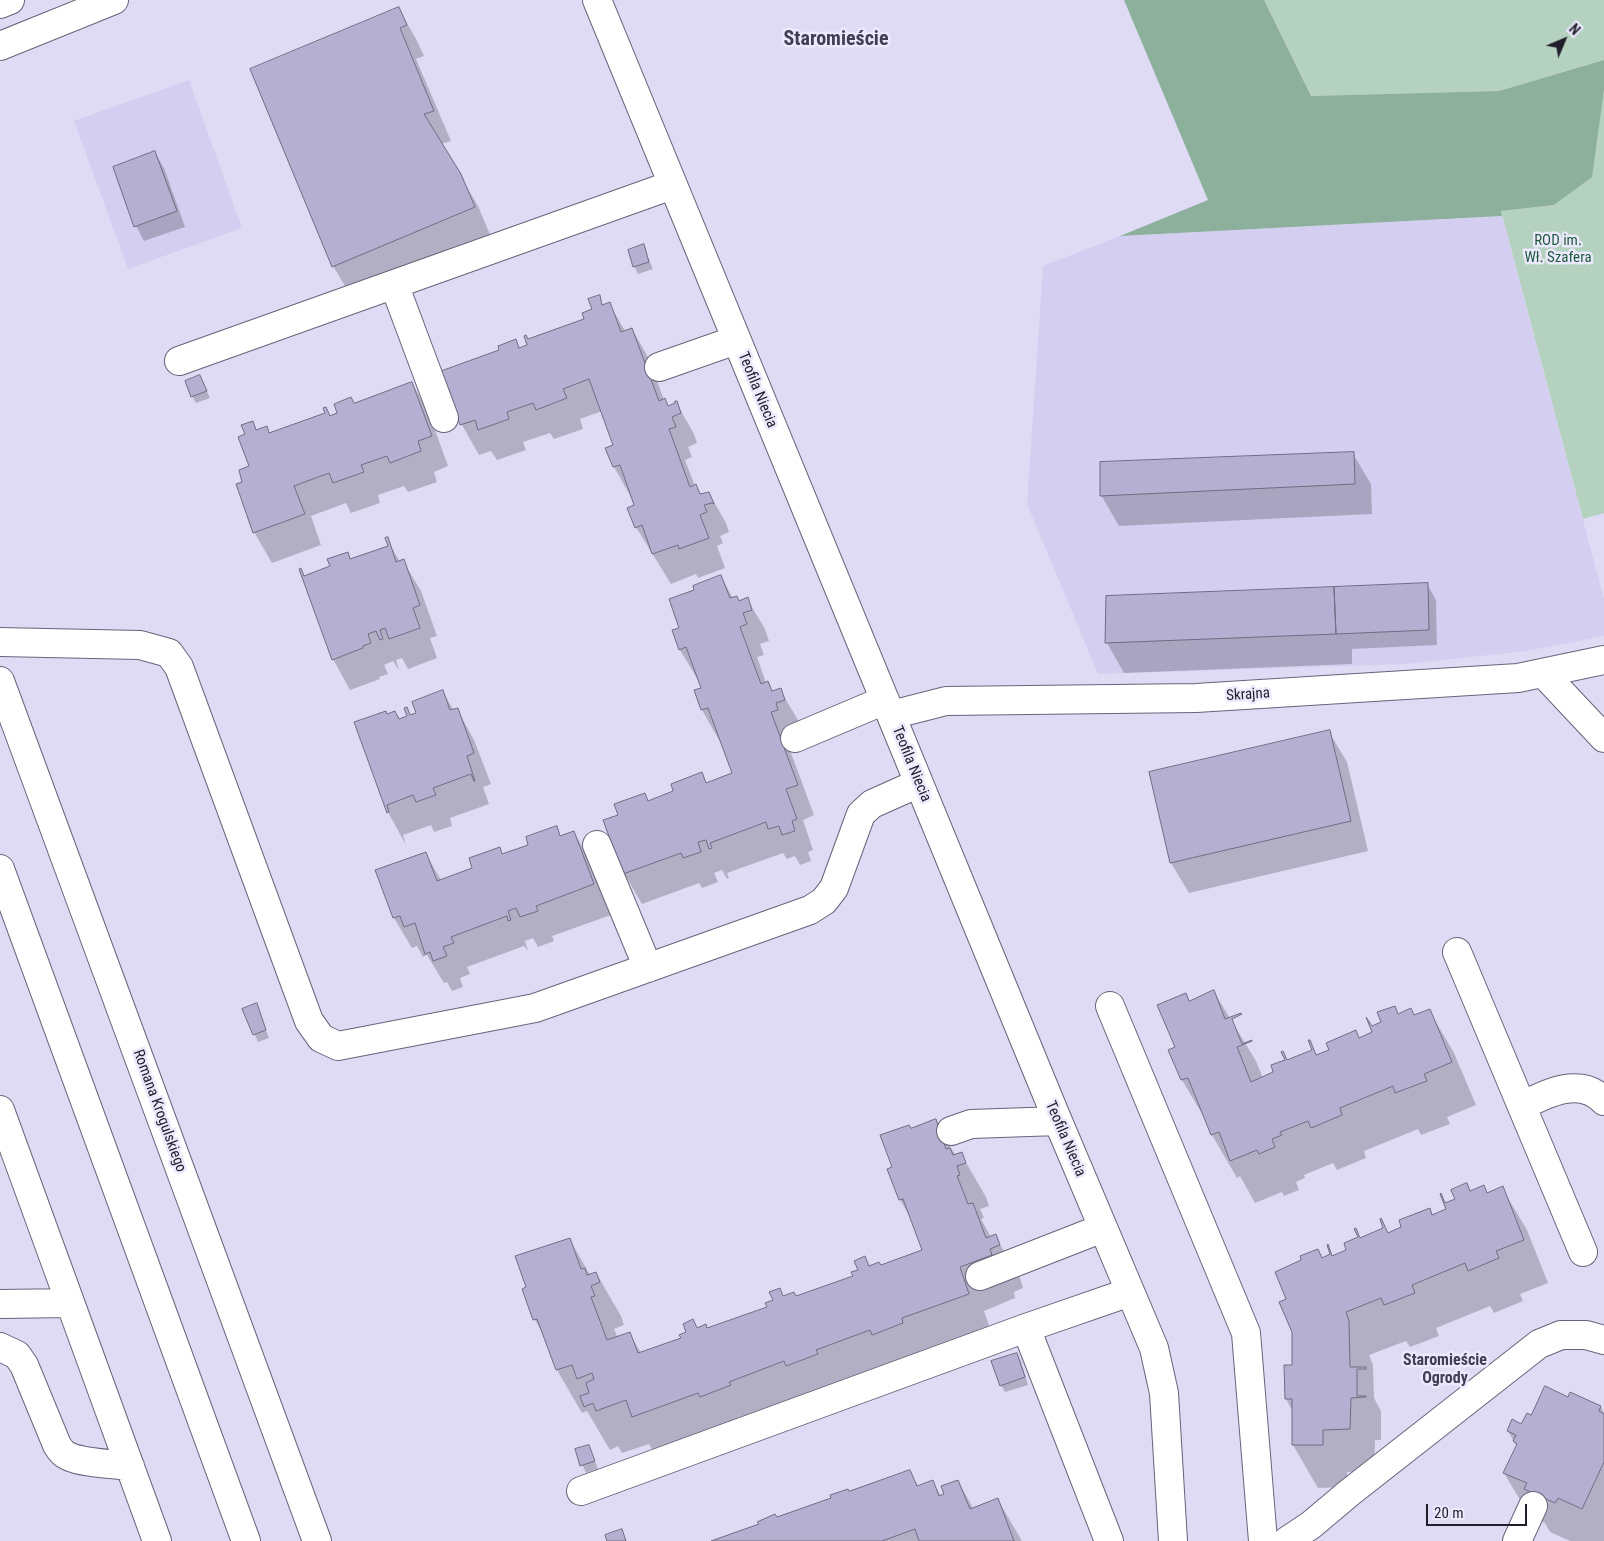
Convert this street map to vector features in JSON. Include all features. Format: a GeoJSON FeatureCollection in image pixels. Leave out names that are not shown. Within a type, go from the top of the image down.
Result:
{"type":"FeatureCollection","features":[{"type":"Feature","properties":{"kind":"street"},"geometry":{"type":"LineString","coordinates":[[0,4],[10,0]]}},
{"type":"Feature","properties":{"kind":"street"},"geometry":{"type":"LineString","coordinates":[[0,46],[114,0]]}},
{"type":"Feature","properties":{"kind":"street","name":"Teofila Niecia"},"geometry":{"type":"LineString","coordinates":[[597,0],[1058,1121],[1154,1348],[1164,1393],[1172,1541]]}},
{"type":"Feature","properties":{"kind":"street"},"geometry":{"type":"LineString","coordinates":[[179,361],[672,185]]}},
{"type":"Feature","properties":{"kind":"street"},"geometry":{"type":"LineString","coordinates":[[394,284],[444,418]]}},
{"type":"Feature","properties":{"kind":"street"},"geometry":{"type":"LineString","coordinates":[[659,368],[736,340]]}},
{"type":"Feature","properties":{"kind":"street"},"geometry":{"type":"LineString","coordinates":[[0,642],[140,645],[169,653],[179,667],[309,1021],[321,1038],[338,1046],[534,1008],[810,910],[824,901],[834,888],[862,814],[872,804],[919,783]]}},
{"type":"Feature","properties":{"kind":"street","name":"Skrajna"},"geometry":{"type":"LineString","coordinates":[[795,738],[888,707],[946,701],[1196,698],[1518,678],[1604,660]]}},
{"type":"Feature","properties":{"kind":"street"},"geometry":{"type":"LineString","coordinates":[[1543,673],[1604,738]]}},
{"type":"Feature","properties":{"kind":"street","name":"Romana Krogulskiego"},"geometry":{"type":"LineString","coordinates":[[0,680],[317,1541]]}},
{"type":"Feature","properties":{"kind":"street"},"geometry":{"type":"LineString","coordinates":[[597,845],[648,968]]}},
{"type":"Feature","properties":{"kind":"street"},"geometry":{"type":"LineString","coordinates":[[0,868],[246,1541]]}},
{"type":"Feature","properties":{"kind":"street"},"geometry":{"type":"LineString","coordinates":[[1457,952],[1583,1252]]}},
{"type":"Feature","properties":{"kind":"street"},"geometry":{"type":"LineString","coordinates":[[1110,1006],[1246,1333],[1263,1541]]}},
{"type":"Feature","properties":{"kind":"street"},"geometry":{"type":"LineString","coordinates":[[1522,1106],[1547,1094],[1571,1088],[1589,1090],[1604,1101]]}},
{"type":"Feature","properties":{"kind":"street"},"geometry":{"type":"LineString","coordinates":[[0,1110],[157,1541]]}},
{"type":"Feature","properties":{"kind":"street"},"geometry":{"type":"LineString","coordinates":[[951,1131],[971,1124],[1058,1121]]}},
{"type":"Feature","properties":{"kind":"street"},"geometry":{"type":"LineString","coordinates":[[980,1276],[1103,1228]]}},
{"type":"Feature","properties":{"kind":"street"},"geometry":{"type":"LineString","coordinates":[[581,1491],[1026,1328],[1130,1292]]}},
{"type":"Feature","properties":{"kind":"street"},"geometry":{"type":"LineString","coordinates":[[0,1304],[70,1303]]}},
{"type":"Feature","properties":{"kind":"street"},"geometry":{"type":"LineString","coordinates":[[1026,1328],[1108,1541]]}},
{"type":"Feature","properties":{"kind":"street"},"geometry":{"type":"LineString","coordinates":[[1287,1541],[1539,1344],[1561,1335],[1586,1335],[1604,1340]]}},
{"type":"Feature","properties":{"kind":"street"},"geometry":{"type":"LineString","coordinates":[[0,1347],[16,1355],[24,1365],[57,1446],[61,1451],[67,1456],[76,1459],[130,1466]]}},
{"type":"Feature","properties":{"kind":"street"},"geometry":{"type":"LineString","coordinates":[[1518,1541],[1533,1506]]}},
{"type":"Feature","properties":{"kind":"shaded area"},"geometry":{"type":"Polygon","coordinates":[[[189,80],[242,228],[128,269],[74,121],[189,80]]]}},
{"type":"Feature","properties":{"kind":"shaded area"},"geometry":{"type":"Polygon","coordinates":[[[1502,216],[1604,599],[1604,636],[1526,651],[1407,664],[1098,674],[1027,504],[1043,266],[1120,236],[1502,216]]]}},
{"type":"Feature","properties":{"kind":"green space"},"geometry":{"type":"Polygon","coordinates":[[[1124,0],[1264,0],[1311,96],[1499,91],[1604,60],[1604,90],[1592,177],[1554,205],[1501,211],[1502,216],[1120,236],[1208,200],[1124,0]]]}},
{"type":"Feature","properties":{"kind":"green space"},"geometry":{"type":"Polygon","coordinates":[[[1264,0],[1604,0],[1604,60],[1499,91],[1311,96],[1264,0]]]}},
{"type":"Feature","properties":{"kind":"green space","name":"ROD im. Wł. Szafera"},"geometry":{"type":"Polygon","coordinates":[[[1604,90],[1604,513],[1583,519],[1501,211],[1554,205],[1591,177],[1604,90]]]}},
{"type":"Feature","properties":{"kind":"building"},"geometry":{"type":"Polygon","coordinates":[[[399,7],[407,25],[400,28],[434,111],[424,114],[461,174],[475,207],[332,267],[250,69],[399,7]]]}},
{"type":"Feature","properties":{"kind":"building"},"geometry":{"type":"Polygon","coordinates":[[[155,151],[177,211],[134,227],[113,167],[155,151]]]}},
{"type":"Feature","properties":{"kind":"building"},"geometry":{"type":"Polygon","coordinates":[[[644,244],[649,262],[633,267],[628,250],[644,244]]]}},
{"type":"Feature","properties":{"kind":"building"},"geometry":{"type":"Polygon","coordinates":[[[600,295],[602,305],[610,302],[621,332],[632,328],[659,401],[665,398],[668,406],[677,401],[681,413],[672,417],[676,427],[669,429],[690,487],[696,484],[700,494],[709,492],[714,504],[704,505],[707,512],[700,515],[709,538],[679,549],[678,545],[652,554],[642,525],[635,528],[627,508],[634,505],[620,465],[613,467],[605,448],[613,445],[589,379],[563,389],[567,398],[536,410],[533,403],[507,412],[509,419],[478,430],[475,420],[460,425],[441,371],[499,350],[498,346],[516,339],[519,348],[527,345],[524,336],[526,335],[528,339],[584,319],[582,313],[592,309],[588,299],[600,295]]]}},
{"type":"Feature","properties":{"kind":"building"},"geometry":{"type":"Polygon","coordinates":[[[200,375],[207,391],[191,397],[185,381],[200,375]]]}},
{"type":"Feature","properties":{"kind":"building"},"geometry":{"type":"Polygon","coordinates":[[[412,382],[432,436],[418,441],[421,451],[390,463],[387,456],[361,465],[364,472],[333,483],[329,473],[294,486],[305,514],[253,533],[236,484],[242,482],[239,470],[249,466],[238,437],[245,434],[241,425],[253,421],[256,430],[267,426],[269,433],[325,413],[323,408],[326,407],[330,416],[337,413],[334,404],[351,397],[354,403],[412,382]]]}},
{"type":"Feature","properties":{"kind":"building"},"geometry":{"type":"Polygon","coordinates":[[[1354,452],[1355,484],[1100,496],[1100,462],[1354,452]]]}},
{"type":"Feature","properties":{"kind":"building"},"geometry":{"type":"Polygon","coordinates":[[[388,537],[396,562],[404,559],[420,605],[413,608],[420,628],[389,639],[385,628],[380,630],[383,639],[380,640],[376,631],[368,634],[371,643],[332,660],[299,569],[301,568],[304,576],[330,566],[327,559],[348,552],[350,559],[388,546],[385,538],[388,537]]]}},
{"type":"Feature","properties":{"kind":"building"},"geometry":{"type":"Polygon","coordinates":[[[721,575],[730,598],[737,596],[739,601],[748,597],[752,610],[743,613],[747,624],[740,627],[761,684],[768,681],[772,691],[781,688],[785,700],[776,703],[778,710],[771,712],[798,785],[786,789],[797,819],[792,821],[795,831],[782,835],[779,826],[768,829],[766,822],[710,843],[712,848],[709,849],[706,840],[698,842],[701,852],[683,858],[681,853],[623,874],[603,820],[618,815],[614,804],[645,793],[648,801],[673,791],[671,784],[702,772],[706,783],[732,773],[708,708],[701,710],[694,690],[701,688],[686,647],[679,650],[672,630],[679,628],[669,599],[694,590],[693,586],[721,575]]]}},
{"type":"Feature","properties":{"kind":"building"},"geometry":{"type":"Polygon","coordinates":[[[1428,583],[1429,630],[1336,634],[1334,587],[1428,583]]]}},
{"type":"Feature","properties":{"kind":"building"},"geometry":{"type":"Polygon","coordinates":[[[1334,587],[1336,634],[1105,643],[1106,596],[1334,587]]]}},
{"type":"Feature","properties":{"kind":"building"},"geometry":{"type":"Polygon","coordinates":[[[443,690],[450,710],[458,708],[474,753],[467,756],[475,781],[471,774],[433,788],[436,795],[416,802],[413,795],[387,805],[389,812],[387,813],[354,722],[386,711],[387,714],[395,711],[399,719],[407,716],[404,708],[407,707],[410,715],[416,713],[412,702],[443,690]]]}},
{"type":"Feature","properties":{"kind":"building"},"geometry":{"type":"Polygon","coordinates":[[[1330,730],[1351,821],[1170,863],[1149,772],[1330,730]]]}},
{"type":"Feature","properties":{"kind":"building"},"geometry":{"type":"Polygon","coordinates":[[[557,826],[560,836],[574,831],[594,884],[536,906],[538,911],[520,917],[516,908],[508,911],[511,920],[508,921],[507,916],[451,937],[454,943],[443,947],[447,956],[433,961],[430,952],[425,954],[415,923],[404,927],[400,916],[393,918],[375,870],[426,852],[437,881],[472,868],[469,858],[500,847],[502,854],[528,845],[526,837],[557,826]]]}},
{"type":"Feature","properties":{"kind":"building"},"geometry":{"type":"Polygon","coordinates":[[[1214,990],[1225,1019],[1242,1014],[1232,1019],[1242,1044],[1252,1040],[1237,1047],[1251,1082],[1273,1072],[1271,1065],[1285,1060],[1281,1052],[1283,1051],[1287,1060],[1312,1050],[1308,1040],[1310,1040],[1316,1055],[1329,1050],[1326,1043],[1356,1030],[1359,1038],[1372,1032],[1366,1017],[1372,1026],[1381,1022],[1377,1012],[1395,1006],[1398,1014],[1411,1008],[1414,1015],[1430,1009],[1452,1062],[1424,1074],[1427,1081],[1395,1093],[1393,1086],[1340,1108],[1342,1115],[1311,1128],[1308,1121],[1280,1132],[1282,1135],[1272,1139],[1275,1147],[1259,1154],[1257,1150],[1230,1161],[1219,1132],[1211,1135],[1188,1078],[1181,1080],[1168,1050],[1175,1047],[1157,1005],[1186,993],[1189,1001],[1214,990]]]}},
{"type":"Feature","properties":{"kind":"building"},"geometry":{"type":"Polygon","coordinates":[[[257,1003],[266,1030],[253,1035],[242,1009],[257,1003]]]}},
{"type":"Feature","properties":{"kind":"building"},"geometry":{"type":"Polygon","coordinates":[[[936,1119],[946,1149],[950,1148],[953,1155],[962,1152],[966,1163],[957,1166],[960,1175],[957,1176],[968,1204],[973,1203],[986,1238],[996,1234],[1000,1245],[990,1249],[992,1255],[960,1267],[969,1294],[902,1318],[903,1323],[872,1335],[870,1330],[816,1350],[818,1354],[786,1366],[784,1361],[729,1382],[731,1385],[700,1397],[698,1393],[632,1417],[626,1400],[596,1411],[593,1403],[584,1407],[580,1396],[589,1393],[586,1383],[594,1379],[592,1373],[577,1379],[572,1365],[556,1370],[537,1319],[533,1320],[522,1289],[526,1287],[515,1256],[570,1238],[581,1269],[585,1268],[587,1275],[596,1272],[600,1282],[591,1286],[595,1296],[591,1297],[607,1340],[630,1332],[638,1353],[681,1338],[679,1335],[686,1332],[683,1324],[693,1319],[697,1328],[706,1324],[707,1328],[767,1307],[765,1303],[773,1300],[769,1292],[780,1288],[783,1296],[794,1292],[796,1296],[853,1276],[851,1272],[858,1270],[854,1261],[865,1256],[869,1266],[879,1262],[881,1265],[922,1250],[903,1199],[899,1200],[887,1169],[892,1167],[880,1135],[909,1125],[911,1128],[936,1119]]]}},
{"type":"Feature","properties":{"kind":"building"},"geometry":{"type":"Polygon","coordinates":[[[1467,1183],[1470,1191],[1484,1185],[1487,1193],[1503,1186],[1524,1240],[1496,1251],[1499,1258],[1468,1271],[1465,1263],[1412,1285],[1415,1293],[1384,1305],[1381,1298],[1346,1312],[1349,1321],[1350,1367],[1366,1367],[1366,1369],[1357,1369],[1357,1396],[1366,1397],[1351,1398],[1350,1429],[1323,1430],[1323,1445],[1292,1445],[1292,1399],[1285,1399],[1284,1365],[1292,1365],[1292,1332],[1279,1302],[1286,1299],[1275,1272],[1301,1260],[1300,1256],[1318,1249],[1322,1258],[1330,1254],[1328,1244],[1332,1256],[1346,1250],[1344,1243],[1358,1237],[1354,1229],[1356,1228],[1360,1238],[1383,1228],[1381,1218],[1388,1233],[1401,1227],[1399,1220],[1430,1208],[1432,1215],[1446,1209],[1440,1194],[1445,1203],[1455,1199],[1451,1190],[1467,1183]]]}},
{"type":"Feature","properties":{"kind":"building"},"geometry":{"type":"Polygon","coordinates":[[[1017,1353],[1025,1377],[1000,1386],[991,1361],[1017,1353]]]}},
{"type":"Feature","properties":{"kind":"building"},"geometry":{"type":"Polygon","coordinates":[[[1545,1386],[1568,1397],[1570,1392],[1601,1406],[1599,1411],[1604,1414],[1604,1462],[1582,1509],[1558,1498],[1555,1503],[1524,1489],[1527,1483],[1503,1473],[1517,1444],[1513,1441],[1516,1435],[1507,1431],[1512,1419],[1521,1424],[1527,1413],[1531,1415],[1545,1386]]]}},
{"type":"Feature","properties":{"kind":"building"},"geometry":{"type":"Polygon","coordinates":[[[589,1445],[595,1461],[580,1466],[575,1449],[589,1445]]]}},
{"type":"Feature","properties":{"kind":"building"},"geometry":{"type":"Polygon","coordinates":[[[910,1470],[917,1486],[933,1480],[939,1496],[944,1494],[941,1486],[958,1480],[970,1509],[998,1498],[1014,1541],[919,1541],[915,1529],[882,1541],[711,1541],[759,1524],[757,1522],[775,1514],[777,1517],[831,1498],[830,1495],[848,1489],[849,1491],[910,1470]]]}},
{"type":"Feature","properties":{"kind":"building"},"geometry":{"type":"Polygon","coordinates":[[[622,1529],[626,1541],[607,1541],[605,1535],[622,1529]]]}},
{"type":"Feature","properties":{"kind":"district","name":"Staromieście"},"geometry":{"type":"Point","coordinates":[836,40]}},
{"type":"Feature","properties":{"kind":"district","name":"Staromieście Ogrody"},"geometry":{"type":"Point","coordinates":[1445,1370]}}]}
